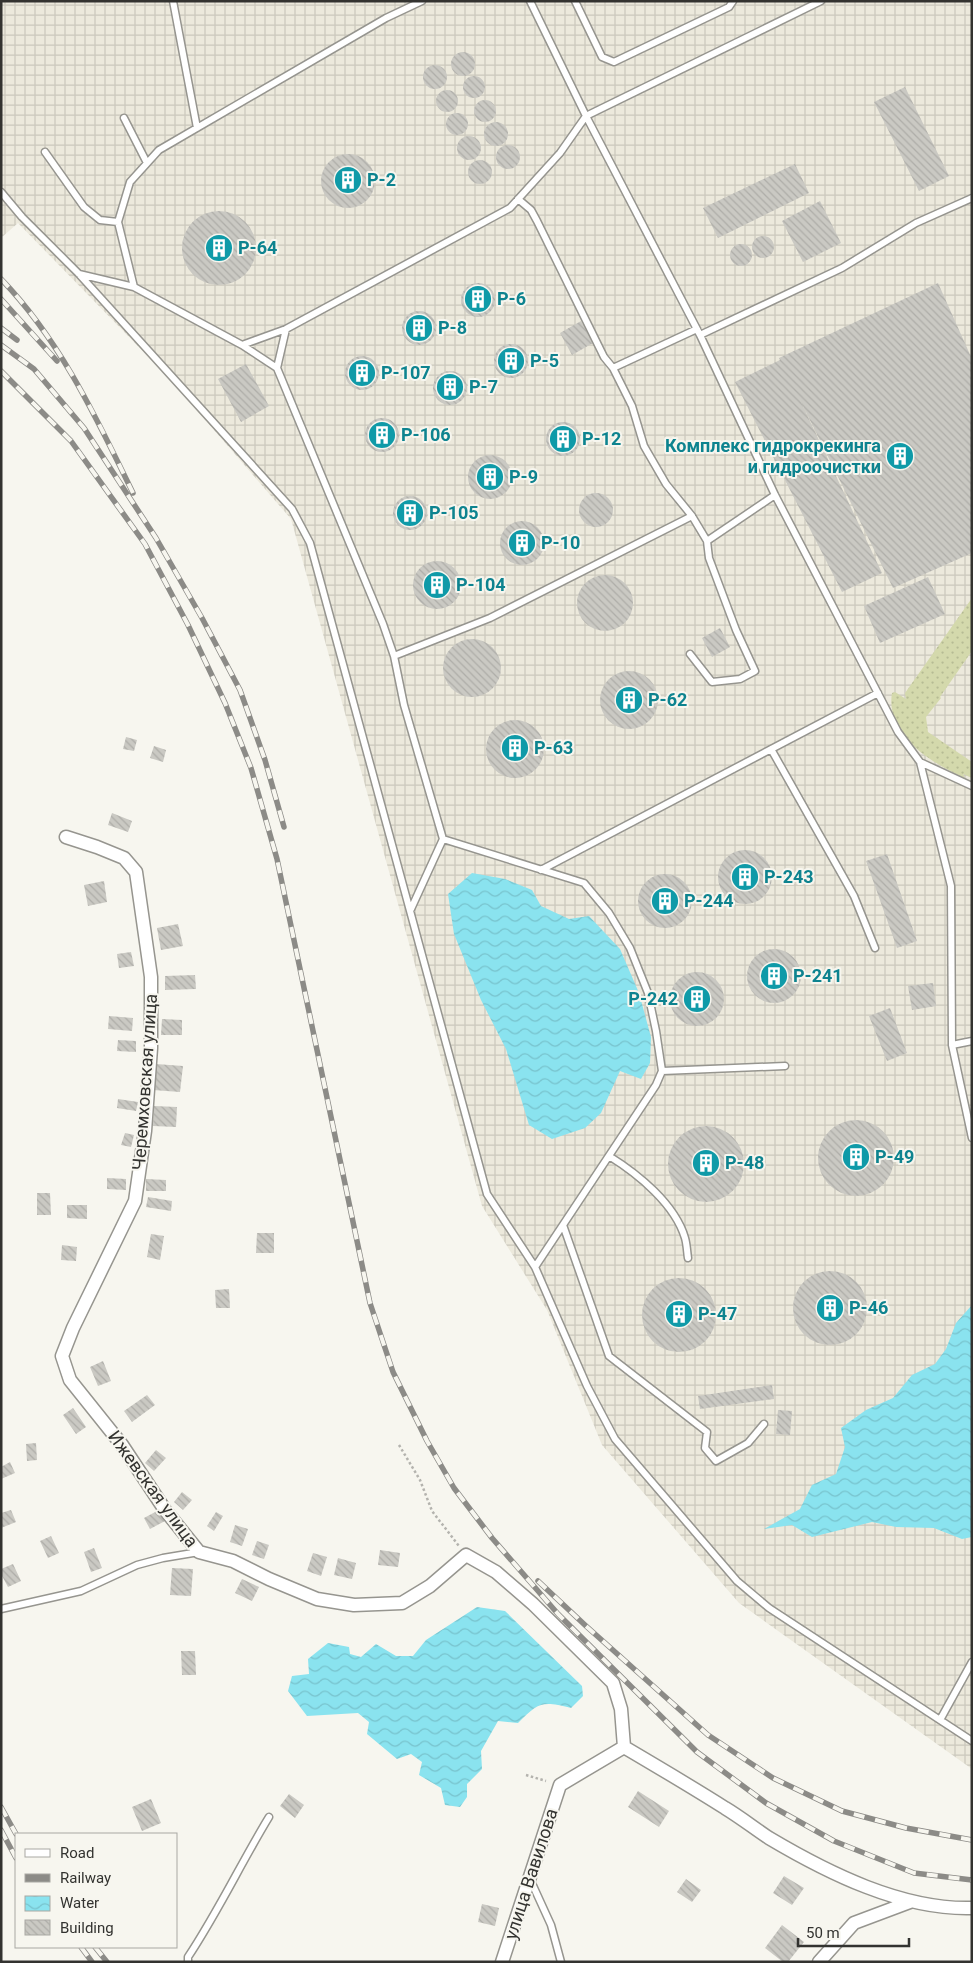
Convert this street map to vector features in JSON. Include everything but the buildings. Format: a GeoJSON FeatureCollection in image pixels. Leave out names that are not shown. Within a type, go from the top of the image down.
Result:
{"type":"FeatureCollection","features":[{"type":"Feature","properties":{"kind":"street","name":"Черемховская улица"},"geometry":{"type":"LineString","coordinates":[[66,837],[97,846],[124,858],[136,872],[151,977],[151,1048],[146,1122],[135,1201],[73,1328]]}},
{"type":"Feature","properties":{"kind":"street","name":"Ижевская улица"},"geometry":{"type":"LineString","coordinates":[[73,1328],[62,1356],[70,1380],[122,1445],[165,1510],[198,1552],[233,1561],[269,1580],[317,1599],[354,1605],[402,1604],[430,1586],[466,1555]]}},
{"type":"Feature","properties":{"kind":"street"},"geometry":{"type":"LineString","coordinates":[[466,1555],[496,1572],[532,1604],[613,1683],[621,1710],[624,1747]]}},
{"type":"Feature","properties":{"kind":"street"},"geometry":{"type":"LineString","coordinates":[[560,1785],[624,1747]]}},
{"type":"Feature","properties":{"kind":"street"},"geometry":{"type":"LineString","coordinates":[[624,1747],[726,1808],[770,1838],[850,1881],[910,1902],[972,1908]]}},
{"type":"Feature","properties":{"kind":"street","name":"улица Вавилова"},"geometry":{"type":"LineString","coordinates":[[502,1962],[560,1785]]}},
{"type":"Feature","properties":{"kind":"street"},"geometry":{"type":"LineString","coordinates":[[819,1962],[854,1923],[910,1902]]}},
{"type":"Feature","properties":{"kind":"lane"},"geometry":{"type":"LineString","coordinates":[[172,1],[197,128]]}},
{"type":"Feature","properties":{"kind":"lane"},"geometry":{"type":"LineString","coordinates":[[134,287],[118,222],[130,182],[158,150],[386,18],[422,1]]}},
{"type":"Feature","properties":{"kind":"lane"},"geometry":{"type":"LineString","coordinates":[[530,1],[586,116],[699,332],[775,496],[898,732],[920,762],[951,886],[952,1045],[972,1138]]}},
{"type":"Feature","properties":{"kind":"lane"},"geometry":{"type":"LineString","coordinates":[[574,1],[602,57],[614,62],[729,7],[733,1]]}},
{"type":"Feature","properties":{"kind":"lane"},"geometry":{"type":"LineString","coordinates":[[242,345],[286,330],[510,208],[560,153],[586,116],[821,1]]}},
{"type":"Feature","properties":{"kind":"lane"},"geometry":{"type":"LineString","coordinates":[[124,118],[147,163]]}},
{"type":"Feature","properties":{"kind":"lane"},"geometry":{"type":"LineString","coordinates":[[45,152],[84,207],[100,220],[118,222]]}},
{"type":"Feature","properties":{"kind":"lane"},"geometry":{"type":"LineString","coordinates":[[1,192],[22,217],[78,273],[292,509],[310,543],[487,1194],[535,1268],[586,1386],[615,1439],[737,1581],[769,1608],[972,1741]]}},
{"type":"Feature","properties":{"kind":"lane"},"geometry":{"type":"LineString","coordinates":[[614,368],[842,268],[916,223],[972,198]]}},
{"type":"Feature","properties":{"kind":"lane"},"geometry":{"type":"LineString","coordinates":[[518,199],[531,210],[604,357],[614,368],[632,406],[644,446],[666,484],[692,516],[707,541],[709,558],[736,630],[755,671],[740,679],[712,682],[690,654]]}},
{"type":"Feature","properties":{"kind":"lane"},"geometry":{"type":"LineString","coordinates":[[78,273],[134,287],[242,345],[277,368],[383,624],[394,656],[404,705],[443,839],[410,909]]}},
{"type":"Feature","properties":{"kind":"lane"},"geometry":{"type":"LineString","coordinates":[[277,368],[286,330]]}},
{"type":"Feature","properties":{"kind":"lane"},"geometry":{"type":"LineString","coordinates":[[707,541],[775,496]]}},
{"type":"Feature","properties":{"kind":"lane"},"geometry":{"type":"LineString","coordinates":[[394,656],[490,618],[692,516]]}},
{"type":"Feature","properties":{"kind":"lane"},"geometry":{"type":"LineString","coordinates":[[541,870],[878,693]]}},
{"type":"Feature","properties":{"kind":"lane"},"geometry":{"type":"LineString","coordinates":[[771,748],[854,896],[875,948]]}},
{"type":"Feature","properties":{"kind":"lane"},"geometry":{"type":"LineString","coordinates":[[920,762],[972,786]]}},
{"type":"Feature","properties":{"kind":"lane"},"geometry":{"type":"LineString","coordinates":[[443,839],[584,883],[609,914],[630,948],[648,993],[662,1071],[656,1085],[535,1268]]}},
{"type":"Feature","properties":{"kind":"lane"},"geometry":{"type":"LineString","coordinates":[[952,1045],[972,1041]]}},
{"type":"Feature","properties":{"kind":"lane"},"geometry":{"type":"LineString","coordinates":[[662,1071],[785,1066]]}},
{"type":"Feature","properties":{"kind":"lane"},"geometry":{"type":"LineString","coordinates":[[609,1156],[633,1171],[673,1214],[685,1238],[688,1258]]}},
{"type":"Feature","properties":{"kind":"lane"},"geometry":{"type":"LineString","coordinates":[[563,1225],[609,1356],[707,1432],[705,1448],[716,1461],[748,1443],[764,1424]]}},
{"type":"Feature","properties":{"kind":"lane"},"geometry":{"type":"LineString","coordinates":[[1,1609],[81,1591],[137,1565],[198,1552]]}},
{"type":"Feature","properties":{"kind":"lane"},"geometry":{"type":"LineString","coordinates":[[940,1720],[972,1662]]}},
{"type":"Feature","properties":{"kind":"lane"},"geometry":{"type":"LineString","coordinates":[[188,1962],[188,1956],[223,1901],[240,1864],[269,1817]]}},
{"type":"Feature","properties":{"kind":"lane"},"geometry":{"type":"LineString","coordinates":[[530,1878],[551,1925],[561,1962]]}},
{"type":"Feature","properties":{"kind":"path"},"geometry":{"type":"LineString","coordinates":[[399,1445],[420,1480],[432,1511],[466,1555]]}},
{"type":"Feature","properties":{"kind":"path"},"geometry":{"type":"LineString","coordinates":[[526,1775],[560,1785]]}},
{"type":"Feature","properties":{"kind":"shaded area"},"geometry":{"type":"Polygon","coordinates":[[[1,1],[972,1],[972,1769],[739,1603],[602,1445],[547,1310],[482,1206],[291,519],[169,378],[18,223],[1,238],[1,1]]]}},
{"type":"Feature","properties":{"kind":"green space"},"geometry":{"type":"Polygon","coordinates":[[[972,598],[972,651],[926,717],[928,732],[972,762],[972,778],[963,774],[965,778],[926,756],[904,735],[896,722],[892,708],[892,693],[895,692],[906,699],[905,693],[972,598]]]}},
{"type":"Feature","properties":{"kind":"water"},"geometry":{"type":"Polygon","coordinates":[[[472,873],[505,879],[532,890],[541,906],[569,919],[589,916],[620,949],[639,993],[651,1037],[650,1063],[641,1079],[620,1071],[601,1113],[585,1128],[552,1139],[529,1125],[506,1049],[481,1000],[454,934],[448,894],[472,873]]]}},
{"type":"Feature","properties":{"kind":"water"},"geometry":{"type":"Polygon","coordinates":[[[972,1305],[972,1537],[962,1539],[934,1528],[896,1527],[872,1522],[812,1537],[792,1525],[764,1529],[800,1509],[812,1485],[836,1474],[845,1447],[841,1428],[866,1410],[893,1398],[912,1375],[935,1364],[946,1349],[956,1323],[972,1305]]]}},
{"type":"Feature","properties":{"kind":"water"},"geometry":{"type":"Polygon","coordinates":[[[477,1607],[505,1611],[582,1686],[583,1696],[571,1708],[547,1704],[536,1707],[518,1723],[498,1721],[481,1751],[482,1769],[467,1784],[467,1797],[460,1807],[445,1805],[441,1788],[419,1775],[422,1762],[411,1754],[397,1759],[367,1734],[369,1722],[358,1713],[307,1716],[288,1691],[292,1676],[309,1674],[308,1659],[328,1643],[349,1647],[350,1654],[361,1657],[376,1644],[396,1656],[413,1656],[426,1640],[477,1607]]]}},
{"type":"Feature","properties":{"kind":"railway"},"geometry":{"type":"LineString","coordinates":[[1,279],[41,327],[59,353],[91,408],[133,493]]}},
{"type":"Feature","properties":{"kind":"railway"},"geometry":{"type":"LineString","coordinates":[[1,299],[57,361]]}},
{"type":"Feature","properties":{"kind":"railway"},"geometry":{"type":"LineString","coordinates":[[1,328],[17,340]]}},
{"type":"Feature","properties":{"kind":"railway"},"geometry":{"type":"LineString","coordinates":[[1,345],[34,369],[84,428],[156,538],[202,618],[240,690],[265,760],[284,827]]}},
{"type":"Feature","properties":{"kind":"railway"},"geometry":{"type":"LineString","coordinates":[[1,371],[71,441],[145,544],[188,625],[225,703],[251,768],[277,859],[370,1303],[393,1372],[427,1441],[454,1488],[492,1538],[558,1614],[697,1752],[766,1803],[834,1841],[914,1873],[972,1880]]}},
{"type":"Feature","properties":{"kind":"railway"},"geometry":{"type":"LineString","coordinates":[[538,1581],[708,1735],[773,1778],[842,1811],[906,1828],[972,1840]]}},
{"type":"Feature","properties":{"kind":"railway"},"geometry":{"type":"LineString","coordinates":[[1,1807],[15,1833]]}},
{"type":"Feature","properties":{"kind":"railway"},"geometry":{"type":"LineString","coordinates":[[1,1830],[15,1856]]}},
{"type":"Feature","properties":{"kind":"railway"},"geometry":{"type":"LineString","coordinates":[[82,1948],[92,1962]]}},
{"type":"Feature","properties":{"kind":"railway"},"geometry":{"type":"LineString","coordinates":[[96,1948],[107,1962]]}},
{"type":"Feature","properties":{"kind":"place","name":"Р-2"},"geometry":{"type":"Point","coordinates":[348,180]}},
{"type":"Feature","properties":{"kind":"place","name":"Р-64"},"geometry":{"type":"Point","coordinates":[219,248]}},
{"type":"Feature","properties":{"kind":"place","name":"Р-6"},"geometry":{"type":"Point","coordinates":[478,299]}},
{"type":"Feature","properties":{"kind":"place","name":"Р-8"},"geometry":{"type":"Point","coordinates":[419,328]}},
{"type":"Feature","properties":{"kind":"place","name":"Р-5"},"geometry":{"type":"Point","coordinates":[511,361]}},
{"type":"Feature","properties":{"kind":"place","name":"Р-107"},"geometry":{"type":"Point","coordinates":[362,373]}},
{"type":"Feature","properties":{"kind":"place","name":"Р-7"},"geometry":{"type":"Point","coordinates":[450,387]}},
{"type":"Feature","properties":{"kind":"place","name":"Р-106"},"geometry":{"type":"Point","coordinates":[382,435]}},
{"type":"Feature","properties":{"kind":"place","name":"Р-12"},"geometry":{"type":"Point","coordinates":[563,439]}},
{"type":"Feature","properties":{"kind":"place","name":"Комплекс гидрокрекинга и гидроочистки"},"geometry":{"type":"Point","coordinates":[900,456]}},
{"type":"Feature","properties":{"kind":"place","name":"Р-9"},"geometry":{"type":"Point","coordinates":[490,477]}},
{"type":"Feature","properties":{"kind":"place","name":"Р-105"},"geometry":{"type":"Point","coordinates":[410,513]}},
{"type":"Feature","properties":{"kind":"place","name":"Р-10"},"geometry":{"type":"Point","coordinates":[522,543]}},
{"type":"Feature","properties":{"kind":"place","name":"Р-104"},"geometry":{"type":"Point","coordinates":[437,585]}},
{"type":"Feature","properties":{"kind":"place","name":"Р-62"},"geometry":{"type":"Point","coordinates":[629,700]}},
{"type":"Feature","properties":{"kind":"place","name":"Р-63"},"geometry":{"type":"Point","coordinates":[515,748]}},
{"type":"Feature","properties":{"kind":"place","name":"Р-243"},"geometry":{"type":"Point","coordinates":[745,877]}},
{"type":"Feature","properties":{"kind":"place","name":"Р-244"},"geometry":{"type":"Point","coordinates":[665,901]}},
{"type":"Feature","properties":{"kind":"place","name":"Р-241"},"geometry":{"type":"Point","coordinates":[774,976]}},
{"type":"Feature","properties":{"kind":"place","name":"Р-242"},"geometry":{"type":"Point","coordinates":[697,999]}},
{"type":"Feature","properties":{"kind":"place","name":"Р-49"},"geometry":{"type":"Point","coordinates":[856,1157]}},
{"type":"Feature","properties":{"kind":"place","name":"Р-48"},"geometry":{"type":"Point","coordinates":[706,1163]}},
{"type":"Feature","properties":{"kind":"place","name":"Р-46"},"geometry":{"type":"Point","coordinates":[830,1308]}},
{"type":"Feature","properties":{"kind":"place","name":"Р-47"},"geometry":{"type":"Point","coordinates":[679,1314]}}]}
